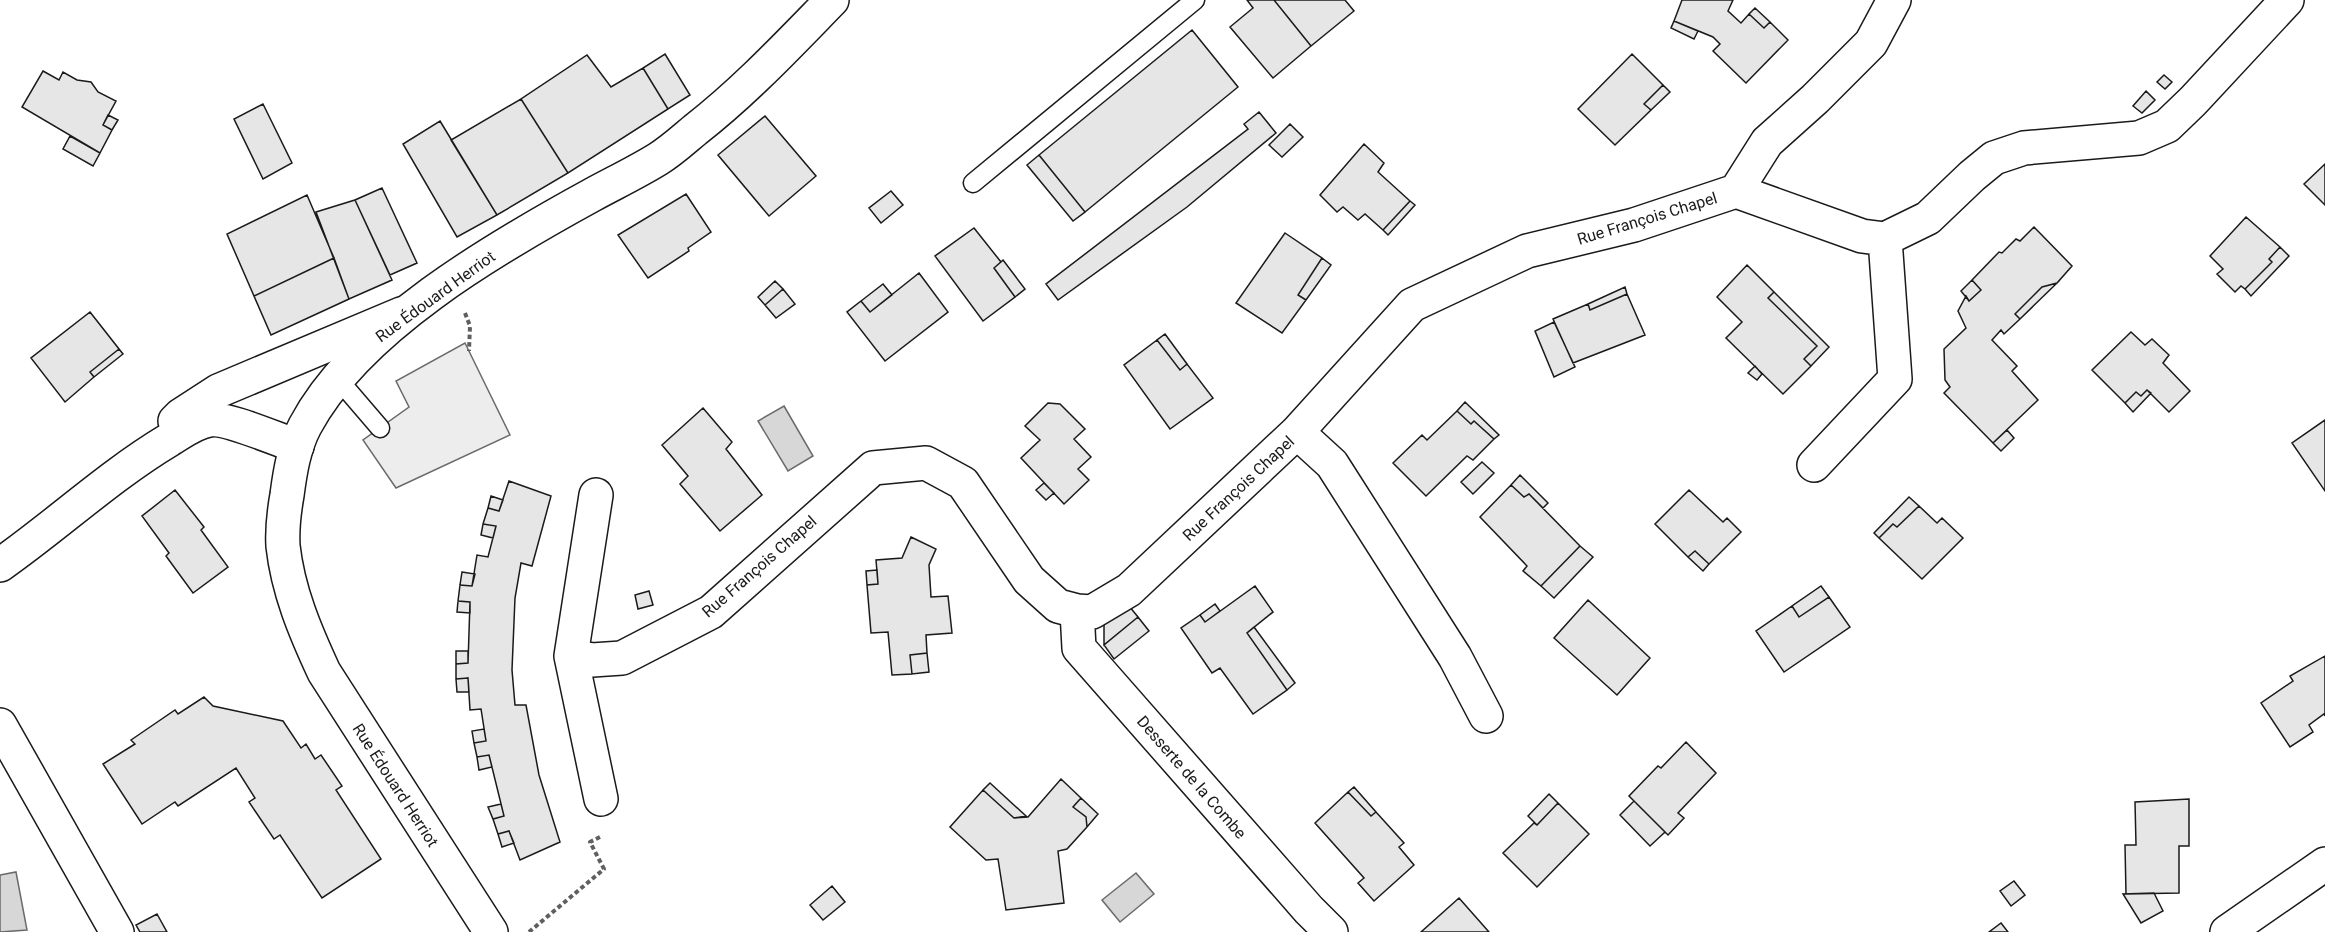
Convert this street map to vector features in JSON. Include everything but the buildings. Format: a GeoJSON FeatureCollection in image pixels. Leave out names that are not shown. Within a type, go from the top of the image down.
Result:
{"type":"FeatureCollection","features":[{"type":"Feature","properties":{"kind":"street","name":"Rue Édouard Herriot"},"geometry":{"type":"LineString","coordinates":[[491,932],[324,672],[303,627],[291,591],[283,545],[283,519],[287,488],[303,428],[317,405],[338,379],[382,331],[459,275],[519,237],[660,158],[716,114],[781,53],[832,0]]}},
{"type":"Feature","properties":{"kind":"street","name":"Rue François Chapel"},"geometry":{"type":"LineString","coordinates":[[571,656],[592,660],[622,658],[711,612],[873,468],[926,463],[963,483],[1029,580],[1058,606],[1092,612],[1129,590],[1297,432],[1412,305],[1527,251],[1634,225],[1736,191],[1767,142],[1815,99],[1871,43],[1894,0]]}},
{"type":"Feature","properties":{"kind":"street"},"geometry":{"type":"LineString","coordinates":[[1736,191],[1862,236],[1885,239],[1928,218],[1994,158],[2024,148],[2139,138],[2167,126],[2193,102],[2287,0]]}},
{"type":"Feature","properties":{"kind":"street"},"geometry":{"type":"LineString","coordinates":[[1814,465],[1895,379],[1885,239]]}},
{"type":"Feature","properties":{"kind":"street"},"geometry":{"type":"LineString","coordinates":[[0,566],[140,457],[182,415],[218,391],[411,310]]}},
{"type":"Feature","properties":{"kind":"street"},"geometry":{"type":"LineString","coordinates":[[140,457],[192,426],[211,419],[243,427],[297,446]]}},
{"type":"Feature","properties":{"kind":"street"},"geometry":{"type":"LineString","coordinates":[[1297,432],[1332,464],[1455,657],[1486,716]]}},
{"type":"Feature","properties":{"kind":"street"},"geometry":{"type":"LineString","coordinates":[[596,495],[571,656],[601,798]]}},
{"type":"Feature","properties":{"kind":"street","name":"Desserte de la Combe"},"geometry":{"type":"LineString","coordinates":[[1077,611],[1079,648],[1308,910],[1331,932]]}},
{"type":"Feature","properties":{"kind":"street"},"geometry":{"type":"LineString","coordinates":[[0,725],[117,932]]}},
{"type":"Feature","properties":{"kind":"street"},"geometry":{"type":"LineString","coordinates":[[2228,932],[2325,864]]}},
{"type":"Feature","properties":{"kind":"lane"},"geometry":{"type":"LineString","coordinates":[[973,183],[1195,0]]}},
{"type":"Feature","properties":{"kind":"lane"},"geometry":{"type":"LineString","coordinates":[[338,379],[380,428]]}},
{"type":"Feature","properties":{"kind":"path"},"geometry":{"type":"LineString","coordinates":[[469,351],[470,326]]}},
{"type":"Feature","properties":{"kind":"path"},"geometry":{"type":"LineString","coordinates":[[529,932],[604,869],[590,842],[620,827],[601,798]]}},
{"type":"Feature","properties":{"kind":"shaded area"},"geometry":{"type":"Polygon","coordinates":[[[465,343],[510,435],[396,488],[363,440],[409,407],[396,381],[465,343]]]}},
{"type":"Feature","properties":{"kind":"shaded area"},"geometry":{"type":"Polygon","coordinates":[[[784,406],[813,456],[788,471],[758,421],[784,406]]]}},
{"type":"Feature","properties":{"kind":"shaded area"},"geometry":{"type":"Polygon","coordinates":[[[16,872],[27,930],[0,932],[0,875],[16,872]]]}},
{"type":"Feature","properties":{"kind":"shaded area"},"geometry":{"type":"Polygon","coordinates":[[[1136,873],[1154,894],[1120,922],[1102,900],[1136,873]]]}}]}
